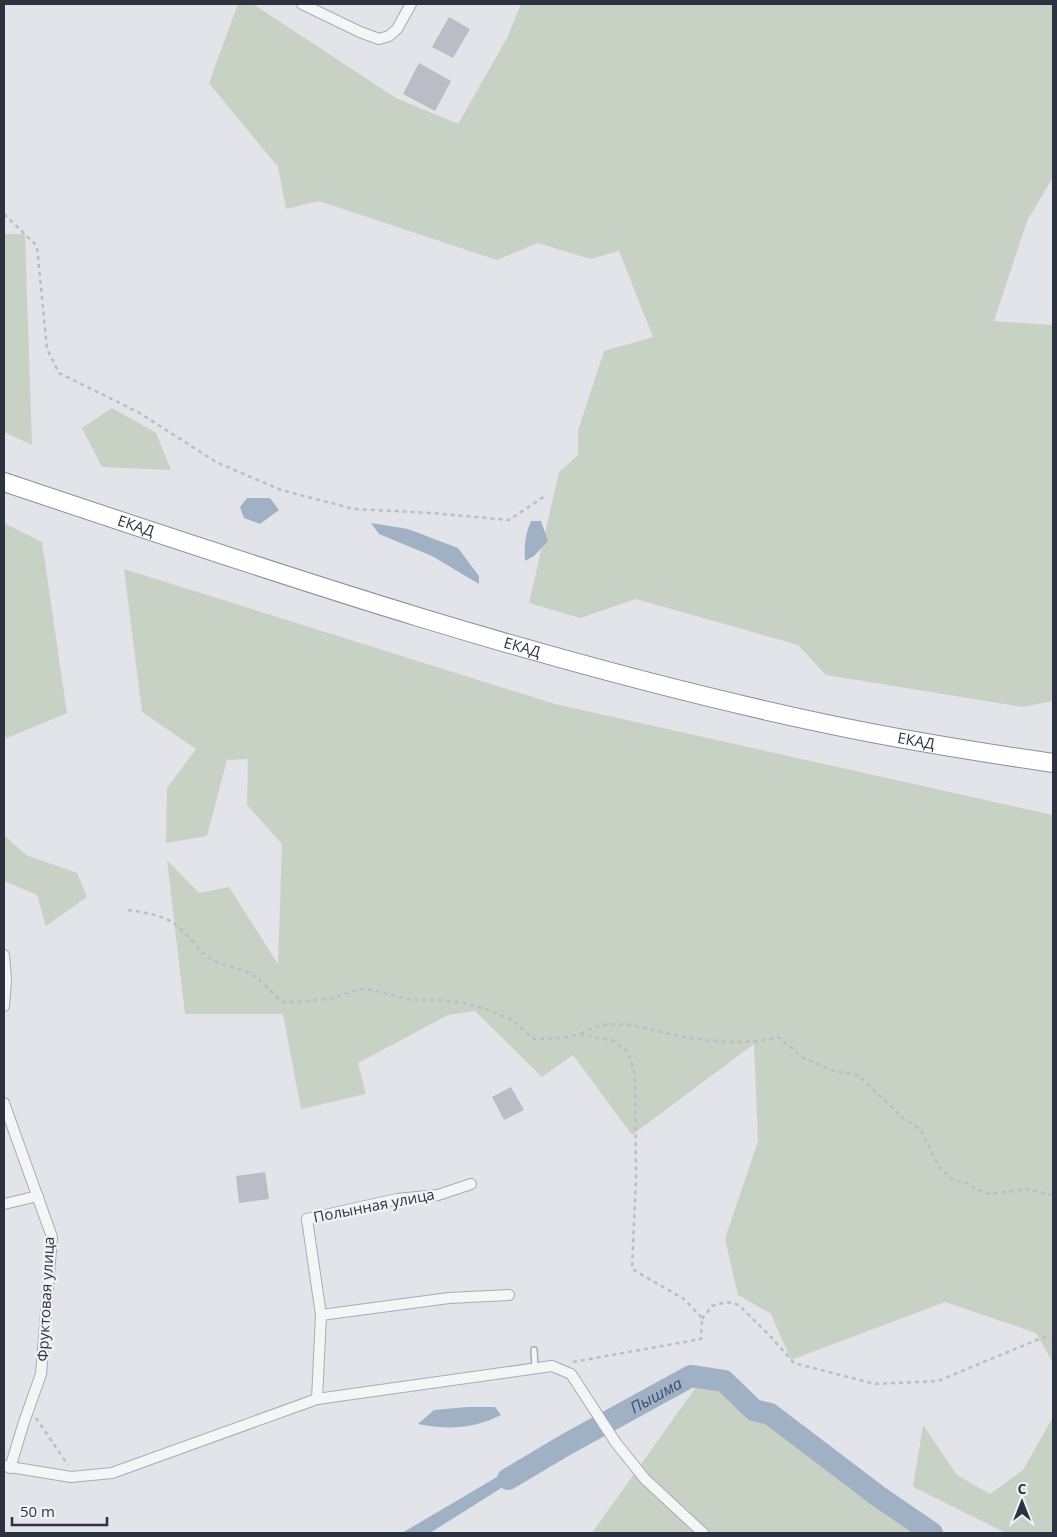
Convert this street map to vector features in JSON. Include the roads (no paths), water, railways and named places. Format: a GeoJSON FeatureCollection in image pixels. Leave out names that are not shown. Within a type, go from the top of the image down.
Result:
{"type":"FeatureCollection","features":[{"type":"Feature","properties":{"kind":"highway","name":"ЕКАД"},"geometry":{"type":"LineString","coordinates":[[4,482],[400,612],[610,672],[827,724],[978,752],[1053,763]]}},
{"type":"Feature","properties":{"kind":"street"},"geometry":{"type":"LineString","coordinates":[[302,4],[379,39],[389,36],[397,29],[411,4]]}},
{"type":"Feature","properties":{"kind":"street"},"geometry":{"type":"LineString","coordinates":[[4,955],[6,980],[4,1006]]}},
{"type":"Feature","properties":{"kind":"street","name":"Фруктовая улица"},"geometry":{"type":"LineString","coordinates":[[4,1103],[52,1237],[41,1374],[7,1467]]}},
{"type":"Feature","properties":{"kind":"street","name":"Полынная улица"},"geometry":{"type":"LineString","coordinates":[[317,1399],[321,1315],[306,1219],[397,1199],[438,1195],[471,1184]]}},
{"type":"Feature","properties":{"kind":"street"},"geometry":{"type":"LineString","coordinates":[[4,1204],[38,1196]]}},
{"type":"Feature","properties":{"kind":"street"},"geometry":{"type":"LineString","coordinates":[[321,1315],[449,1298],[509,1295]]}},
{"type":"Feature","properties":{"kind":"street"},"geometry":{"type":"LineString","coordinates":[[7,1467],[75,1477],[112,1473],[317,1399],[552,1366],[571,1374],[616,1443],[645,1479],[703,1533]]}},
{"type":"Feature","properties":{"kind":"lane"},"geometry":{"type":"LineString","coordinates":[[534,1350],[535,1368]]}},
{"type":"Feature","properties":{"kind":"water"},"geometry":{"type":"Polygon","coordinates":[[[247,498],[270,498],[279,510],[260,524],[244,518],[240,507],[247,498]]]}},
{"type":"Feature","properties":{"kind":"water"},"geometry":{"type":"Polygon","coordinates":[[[531,521],[541,521],[548,541],[534,556],[525,561],[525,541],[531,521]]]}},
{"type":"Feature","properties":{"kind":"water"},"geometry":{"type":"Polygon","coordinates":[[[371,523],[408,529],[458,548],[479,576],[479,584],[432,556],[379,534],[371,523]]]}},
{"type":"Feature","properties":{"kind":"water"},"geometry":{"type":"Polygon","coordinates":[[[495,1407],[501,1415],[471,1426],[439,1427],[418,1424],[434,1410],[495,1407]]]}},
{"type":"Feature","properties":{"kind":"water"},"geometry":{"type":"Polygon","coordinates":[[[529,1458],[536,1466],[430,1533],[402,1533],[529,1458]]]}},
{"type":"Feature","properties":{"kind":"waterway","name":"Пышма"},"geometry":{"type":"LineString","coordinates":[[508,1479],[567,1444],[691,1376],[724,1381],[754,1410],[770,1414],[878,1496],[932,1533]]}}]}
